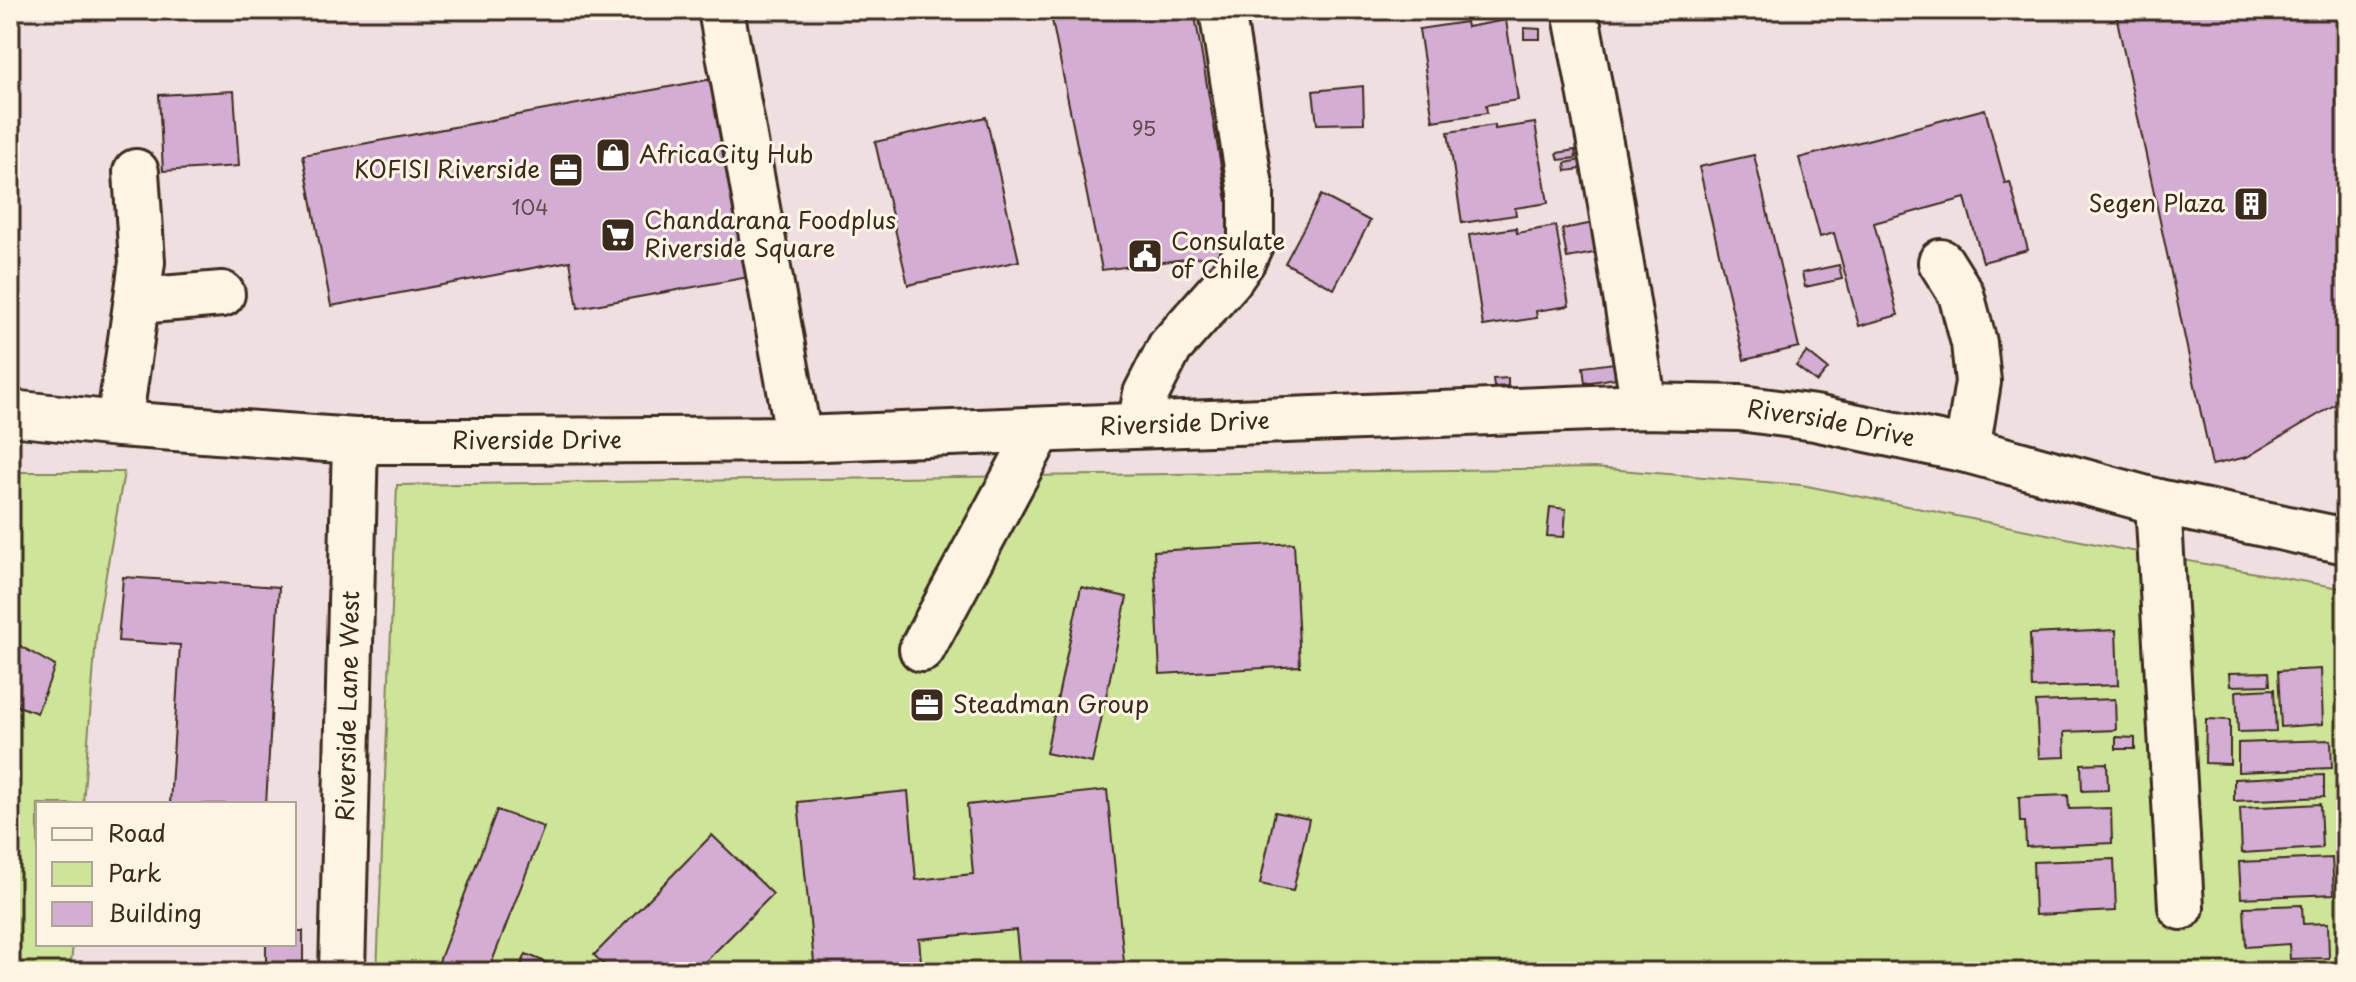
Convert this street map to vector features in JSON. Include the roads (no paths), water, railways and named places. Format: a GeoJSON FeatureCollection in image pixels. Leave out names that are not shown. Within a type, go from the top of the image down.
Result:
{"type":"FeatureCollection","features":[{"type":"Feature","properties":{"kind":"street"},"geometry":{"type":"LineString","coordinates":[[721,10],[799,439]]}},
{"type":"Feature","properties":{"kind":"street"},"geometry":{"type":"LineString","coordinates":[[1140,425],[1146,394],[1170,347],[1230,279],[1251,242],[1251,192],[1222,10]]}},
{"type":"Feature","properties":{"kind":"street"},"geometry":{"type":"LineString","coordinates":[[1575,10],[1644,406]]}},
{"type":"Feature","properties":{"kind":"street"},"geometry":{"type":"LineString","coordinates":[[119,424],[142,262],[136,172]]}},
{"type":"Feature","properties":{"kind":"street"},"geometry":{"type":"LineString","coordinates":[[1941,262],[1961,294],[1974,343],[1978,382],[1967,450]]}},
{"type":"Feature","properties":{"kind":"street"},"geometry":{"type":"LineString","coordinates":[[138,301],[222,294]]}},
{"type":"Feature","properties":{"kind":"street","name":"Riverside Drive"},"geometry":{"type":"LineString","coordinates":[[10,413],[355,441],[799,439],[1644,406],[1740,408],[1815,418],[1967,450],[2158,502],[2346,541]]}},
{"type":"Feature","properties":{"kind":"street"},"geometry":{"type":"LineString","coordinates":[[922,649],[1040,430]]}},
{"type":"Feature","properties":{"kind":"street","name":"Riverside Lane West"},"geometry":{"type":"LineString","coordinates":[[342,972],[355,441]]}},
{"type":"Feature","properties":{"kind":"street"},"geometry":{"type":"LineString","coordinates":[[2158,502],[2181,907]]}},
{"type":"Feature","properties":{"kind":"place","name":"AfricaCity Hub"},"geometry":{"type":"Point","coordinates":[613,155]}},
{"type":"Feature","properties":{"kind":"place","name":"KOFISI Riverside"},"geometry":{"type":"Point","coordinates":[566,170]}},
{"type":"Feature","properties":{"kind":"place","name":"Segen Plaza"},"geometry":{"type":"Point","coordinates":[2251,204]}},
{"type":"Feature","properties":{"kind":"place","name":"Chandarana Foodplus Riverside Square"},"geometry":{"type":"Point","coordinates":[618,235]}},
{"type":"Feature","properties":{"kind":"place","name":"Consulate of Chile"},"geometry":{"type":"Point","coordinates":[1145,256]}},
{"type":"Feature","properties":{"kind":"place","name":"Steadman Group"},"geometry":{"type":"Point","coordinates":[927,705]}}]}
